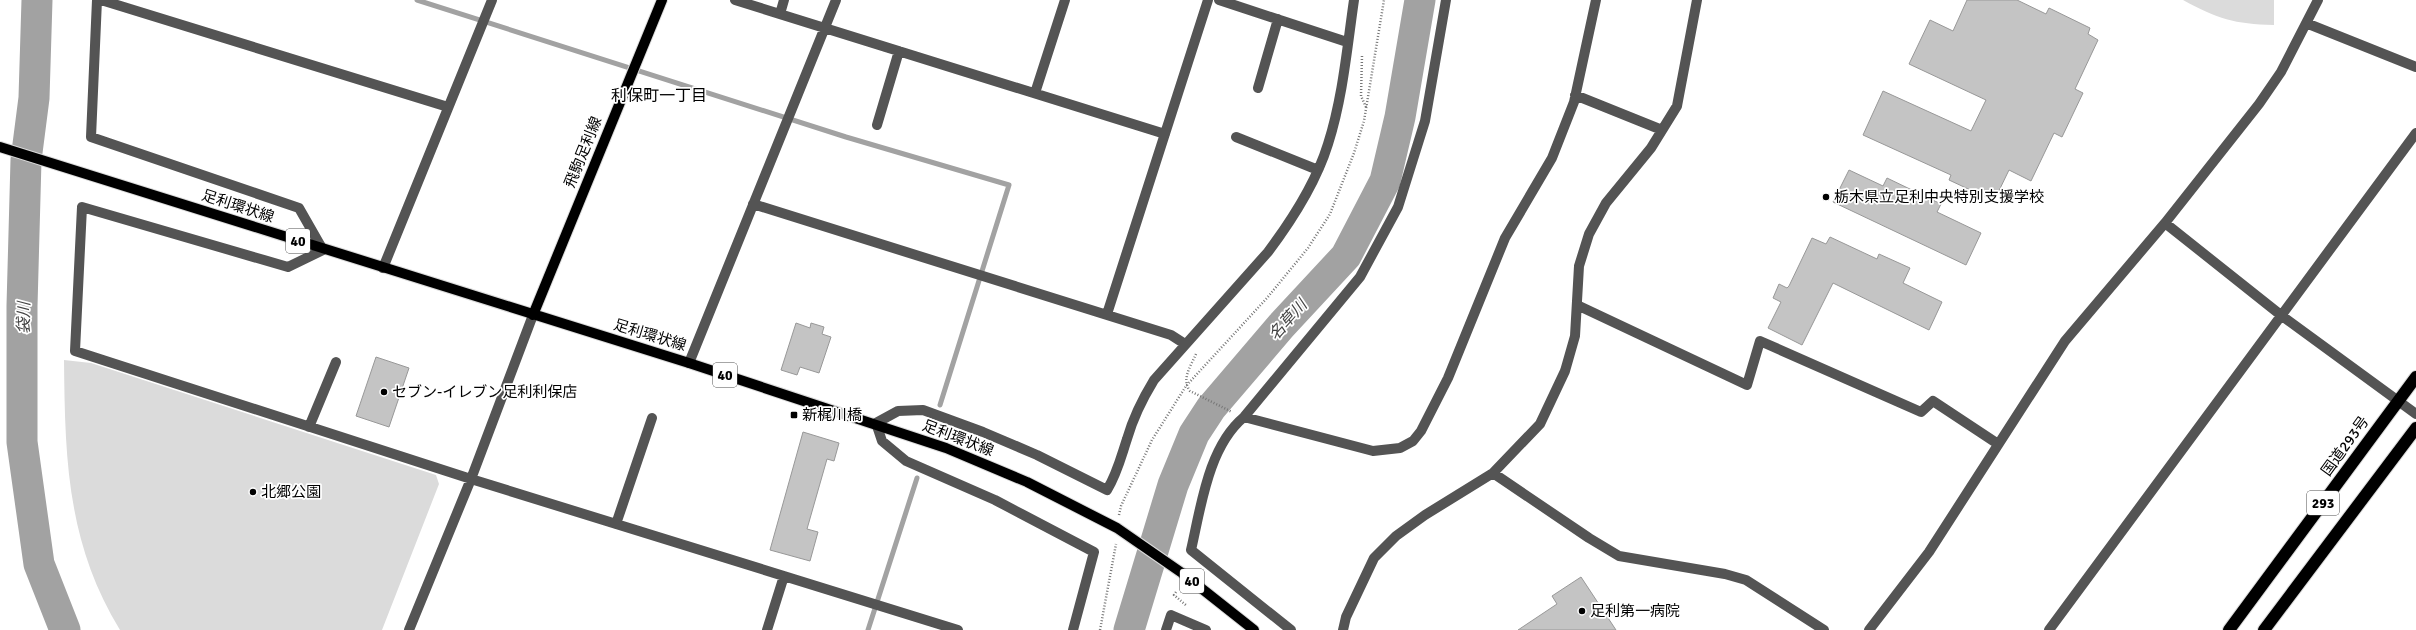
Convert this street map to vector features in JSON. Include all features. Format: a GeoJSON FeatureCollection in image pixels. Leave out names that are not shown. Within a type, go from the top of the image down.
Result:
{"type":"FeatureCollection","features":[{"type":"Feature","properties":{"kind":"highway","name":"国道293号"},"geometry":{"type":"LineString","coordinates":[[2229,630],[2416,377]]}},
{"type":"Feature","properties":{"kind":"highway","name":"293"},"geometry":{"type":"LineString","coordinates":[[2264,630],[2416,428]]}},
{"type":"Feature","properties":{"kind":"main road","name":"飛駒足利線"},"geometry":{"type":"LineString","coordinates":[[533,315],[662,0]]}},
{"type":"Feature","properties":{"kind":"main road","name":"足利環状線"},"geometry":{"type":"LineString","coordinates":[[0,147],[323,250],[689,363],[876,423],[946,448],[1027,482],[1117,528],[1182,573],[1254,630]]}},
{"type":"Feature","properties":{"kind":"street"},"geometry":{"type":"LineString","coordinates":[[97,0],[91,137],[300,208],[323,250],[288,267],[82,207],[75,351],[309,427],[958,630]]}},
{"type":"Feature","properties":{"kind":"street"},"geometry":{"type":"LineString","coordinates":[[101,0],[448,107]]}},
{"type":"Feature","properties":{"kind":"street"},"geometry":{"type":"LineString","coordinates":[[383,268],[492,0]]}},
{"type":"Feature","properties":{"kind":"street"},"geometry":{"type":"LineString","coordinates":[[735,0],[1165,134]]}},
{"type":"Feature","properties":{"kind":"street"},"geometry":{"type":"LineString","coordinates":[[780,14],[784,0]]}},
{"type":"Feature","properties":{"kind":"street"},"geometry":{"type":"LineString","coordinates":[[689,363],[836,0]]}},
{"type":"Feature","properties":{"kind":"street"},"geometry":{"type":"LineString","coordinates":[[1035,93],[1065,0]]}},
{"type":"Feature","properties":{"kind":"street"},"geometry":{"type":"LineString","coordinates":[[1106,314],[1208,0]]}},
{"type":"Feature","properties":{"kind":"street"},"geometry":{"type":"LineString","coordinates":[[1219,0],[1347,42]]}},
{"type":"Feature","properties":{"kind":"street"},"geometry":{"type":"LineString","coordinates":[[1073,630],[1094,552],[995,500],[906,461],[882,441],[876,423],[898,411],[923,410],[983,432],[1037,455],[1107,490],[1116,476],[1127,437],[1144,396],[1154,380],[1268,252],[1288,224],[1318,170],[1334,123],[1354,0]]}},
{"type":"Feature","properties":{"kind":"street"},"geometry":{"type":"LineString","coordinates":[[1291,630],[1191,550],[1214,465],[1226,438],[1241,416],[1360,277],[1398,208],[1425,120],[1446,0]]}},
{"type":"Feature","properties":{"kind":"street"},"geometry":{"type":"LineString","coordinates":[[1241,416],[1373,451],[1400,448],[1413,441],[1421,432],[1448,378],[1505,238],[1552,158],[1575,95],[1596,0]]}},
{"type":"Feature","properties":{"kind":"street"},"geometry":{"type":"LineString","coordinates":[[1343,630],[1346,617],[1374,558],[1396,536],[1425,515],[1493,473],[1540,424],[1566,371],[1574,336],[1579,266],[1589,234],[1606,203],[1662,130],[1677,106],[1697,0]]}},
{"type":"Feature","properties":{"kind":"street"},"geometry":{"type":"LineString","coordinates":[[1869,630],[1929,552],[2065,341],[2165,223],[2260,104],[2281,72],[2318,0]]}},
{"type":"Feature","properties":{"kind":"street"},"geometry":{"type":"LineString","coordinates":[[1258,88],[1278,19]]}},
{"type":"Feature","properties":{"kind":"street"},"geometry":{"type":"LineString","coordinates":[[2306,23],[2416,67]]}},
{"type":"Feature","properties":{"kind":"street"},"geometry":{"type":"LineString","coordinates":[[877,125],[899,51]]}},
{"type":"Feature","properties":{"kind":"street"},"geometry":{"type":"LineString","coordinates":[[1575,95],[1662,130]]}},
{"type":"Feature","properties":{"kind":"street"},"geometry":{"type":"LineString","coordinates":[[2048,630],[2416,134]]}},
{"type":"Feature","properties":{"kind":"street"},"geometry":{"type":"LineString","coordinates":[[1236,137],[1318,170]]}},
{"type":"Feature","properties":{"kind":"street"},"geometry":{"type":"LineString","coordinates":[[753,204],[1171,334],[1185,344]]}},
{"type":"Feature","properties":{"kind":"street"},"geometry":{"type":"LineString","coordinates":[[2165,223],[2282,316],[2416,414]]}},
{"type":"Feature","properties":{"kind":"street"},"geometry":{"type":"LineString","coordinates":[[1577,305],[1747,385],[1760,341],[1921,412],[1933,400],[1998,444]]}},
{"type":"Feature","properties":{"kind":"street"},"geometry":{"type":"LineString","coordinates":[[408,630],[471,478],[533,315]]}},
{"type":"Feature","properties":{"kind":"street"},"geometry":{"type":"LineString","coordinates":[[309,427],[336,362]]}},
{"type":"Feature","properties":{"kind":"street"},"geometry":{"type":"LineString","coordinates":[[616,524],[652,418]]}},
{"type":"Feature","properties":{"kind":"street"},"geometry":{"type":"LineString","coordinates":[[1493,473],[1589,538],[1619,556],[1725,574],[1746,580],[1824,630]]}},
{"type":"Feature","properties":{"kind":"street"},"geometry":{"type":"LineString","coordinates":[[767,630],[784,576]]}},
{"type":"Feature","properties":{"kind":"street"},"geometry":{"type":"LineString","coordinates":[[1166,630],[1171,615],[1206,630]]}},
{"type":"Feature","properties":{"kind":"path"},"geometry":{"type":"LineString","coordinates":[[1362,52],[1361,96],[1366,108]]}},
{"type":"Feature","properties":{"kind":"path"},"geometry":{"type":"LineString","coordinates":[[1186,386],[1190,391],[1241,416]]}},
{"type":"Feature","properties":{"kind":"path"},"geometry":{"type":"LineString","coordinates":[[1100,630],[1116,544]]}},
{"type":"Feature","properties":{"kind":"shaded area"},"geometry":{"type":"Polygon","coordinates":[[[2183,0],[2274,0],[2274,25],[2237,22],[2206,12],[2183,0]]]}},
{"type":"Feature","properties":{"kind":"shaded area","name":"北郷公園"},"geometry":{"type":"Polygon","coordinates":[[[64,360],[91,363],[436,475],[439,484],[382,630],[120,630],[102,597],[89,565],[79,532],[72,500],[66,432],[64,360]]]}},
{"type":"Feature","properties":{"kind":"building"},"geometry":{"type":"Polygon","coordinates":[[[1967,0],[2017,0],[2046,14],[2049,8],[2090,28],[2088,34],[2098,40],[2075,89],[2083,93],[2062,137],[2054,133],[2031,181],[2009,170],[1994,201],[1949,180],[1951,175],[1863,135],[1883,91],[1971,131],[1986,100],[1909,64],[1930,20],[1953,31],[1967,0]]]}},
{"type":"Feature","properties":{"kind":"building"},"geometry":{"type":"Polygon","coordinates":[[[1849,170],[1883,186],[1887,178],[1941,204],[1937,212],[1981,233],[1966,265],[1833,202],[1849,170]]]}},
{"type":"Feature","properties":{"kind":"building"},"geometry":{"type":"Polygon","coordinates":[[[1830,237],[1877,259],[1879,254],[1910,268],[1903,283],[1942,302],[1929,330],[1833,283],[1802,345],[1768,328],[1781,302],[1773,298],[1779,284],[1787,288],[1789,286],[1812,238],[1826,244],[1830,237]]]}},
{"type":"Feature","properties":{"kind":"building"},"geometry":{"type":"Polygon","coordinates":[[[796,323],[810,328],[811,323],[824,327],[822,334],[831,337],[819,373],[800,367],[797,375],[781,370],[796,323]]]}},
{"type":"Feature","properties":{"kind":"building"},"geometry":{"type":"Polygon","coordinates":[[[376,357],[409,368],[389,427],[356,416],[376,357]]]}},
{"type":"Feature","properties":{"kind":"building"},"geometry":{"type":"Polygon","coordinates":[[[803,432],[839,443],[834,461],[827,459],[807,529],[818,532],[810,561],[770,550],[803,432]]]}},
{"type":"Feature","properties":{"kind":"building","name":"足利第一病院"},"geometry":{"type":"Polygon","coordinates":[[[1581,577],[1616,630],[1518,630],[1557,604],[1552,596],[1581,577]]]}},
{"type":"Feature","properties":{"kind":"waterway","name":"袋川"},"geometry":{"type":"LineString","coordinates":[[37,0],[34,98],[26,160],[22,306],[22,442],[39,564],[65,630]]}},
{"type":"Feature","properties":{"kind":"waterway"},"geometry":{"type":"LineString","coordinates":[[417,0],[846,137],[1009,185],[940,405]]}},
{"type":"Feature","properties":{"kind":"waterway","name":"名草川"},"geometry":{"type":"LineString","coordinates":[[1129,630],[1173,485],[1194,434],[1211,408],[1281,326],[1346,256],[1385,181],[1400,117],[1420,0]]}},
{"type":"Feature","properties":{"kind":"waterway"},"geometry":{"type":"LineString","coordinates":[[868,630],[917,478]]}},
{"type":"Feature","properties":{"kind":"place","name":"栃木県立足利中央特別支援学校"},"geometry":{"type":"Point","coordinates":[1826,197]}},
{"type":"Feature","properties":{"kind":"place","name":"セブン-イレブン足利利保店"},"geometry":{"type":"Point","coordinates":[384,392]}},
{"type":"Feature","properties":{"kind":"place","name":"新梶川橋"},"geometry":{"type":"Point","coordinates":[794,415]}},
{"type":"Feature","properties":{"kind":"place","name":"北郷公園"},"geometry":{"type":"Point","coordinates":[253,492]}},
{"type":"Feature","properties":{"kind":"place","name":"足利第一病院"},"geometry":{"type":"Point","coordinates":[1582,611]}},
{"type":"Feature","properties":{"kind":"district","name":"利保町一丁目"},"geometry":{"type":"Point","coordinates":[659,96]}}]}
